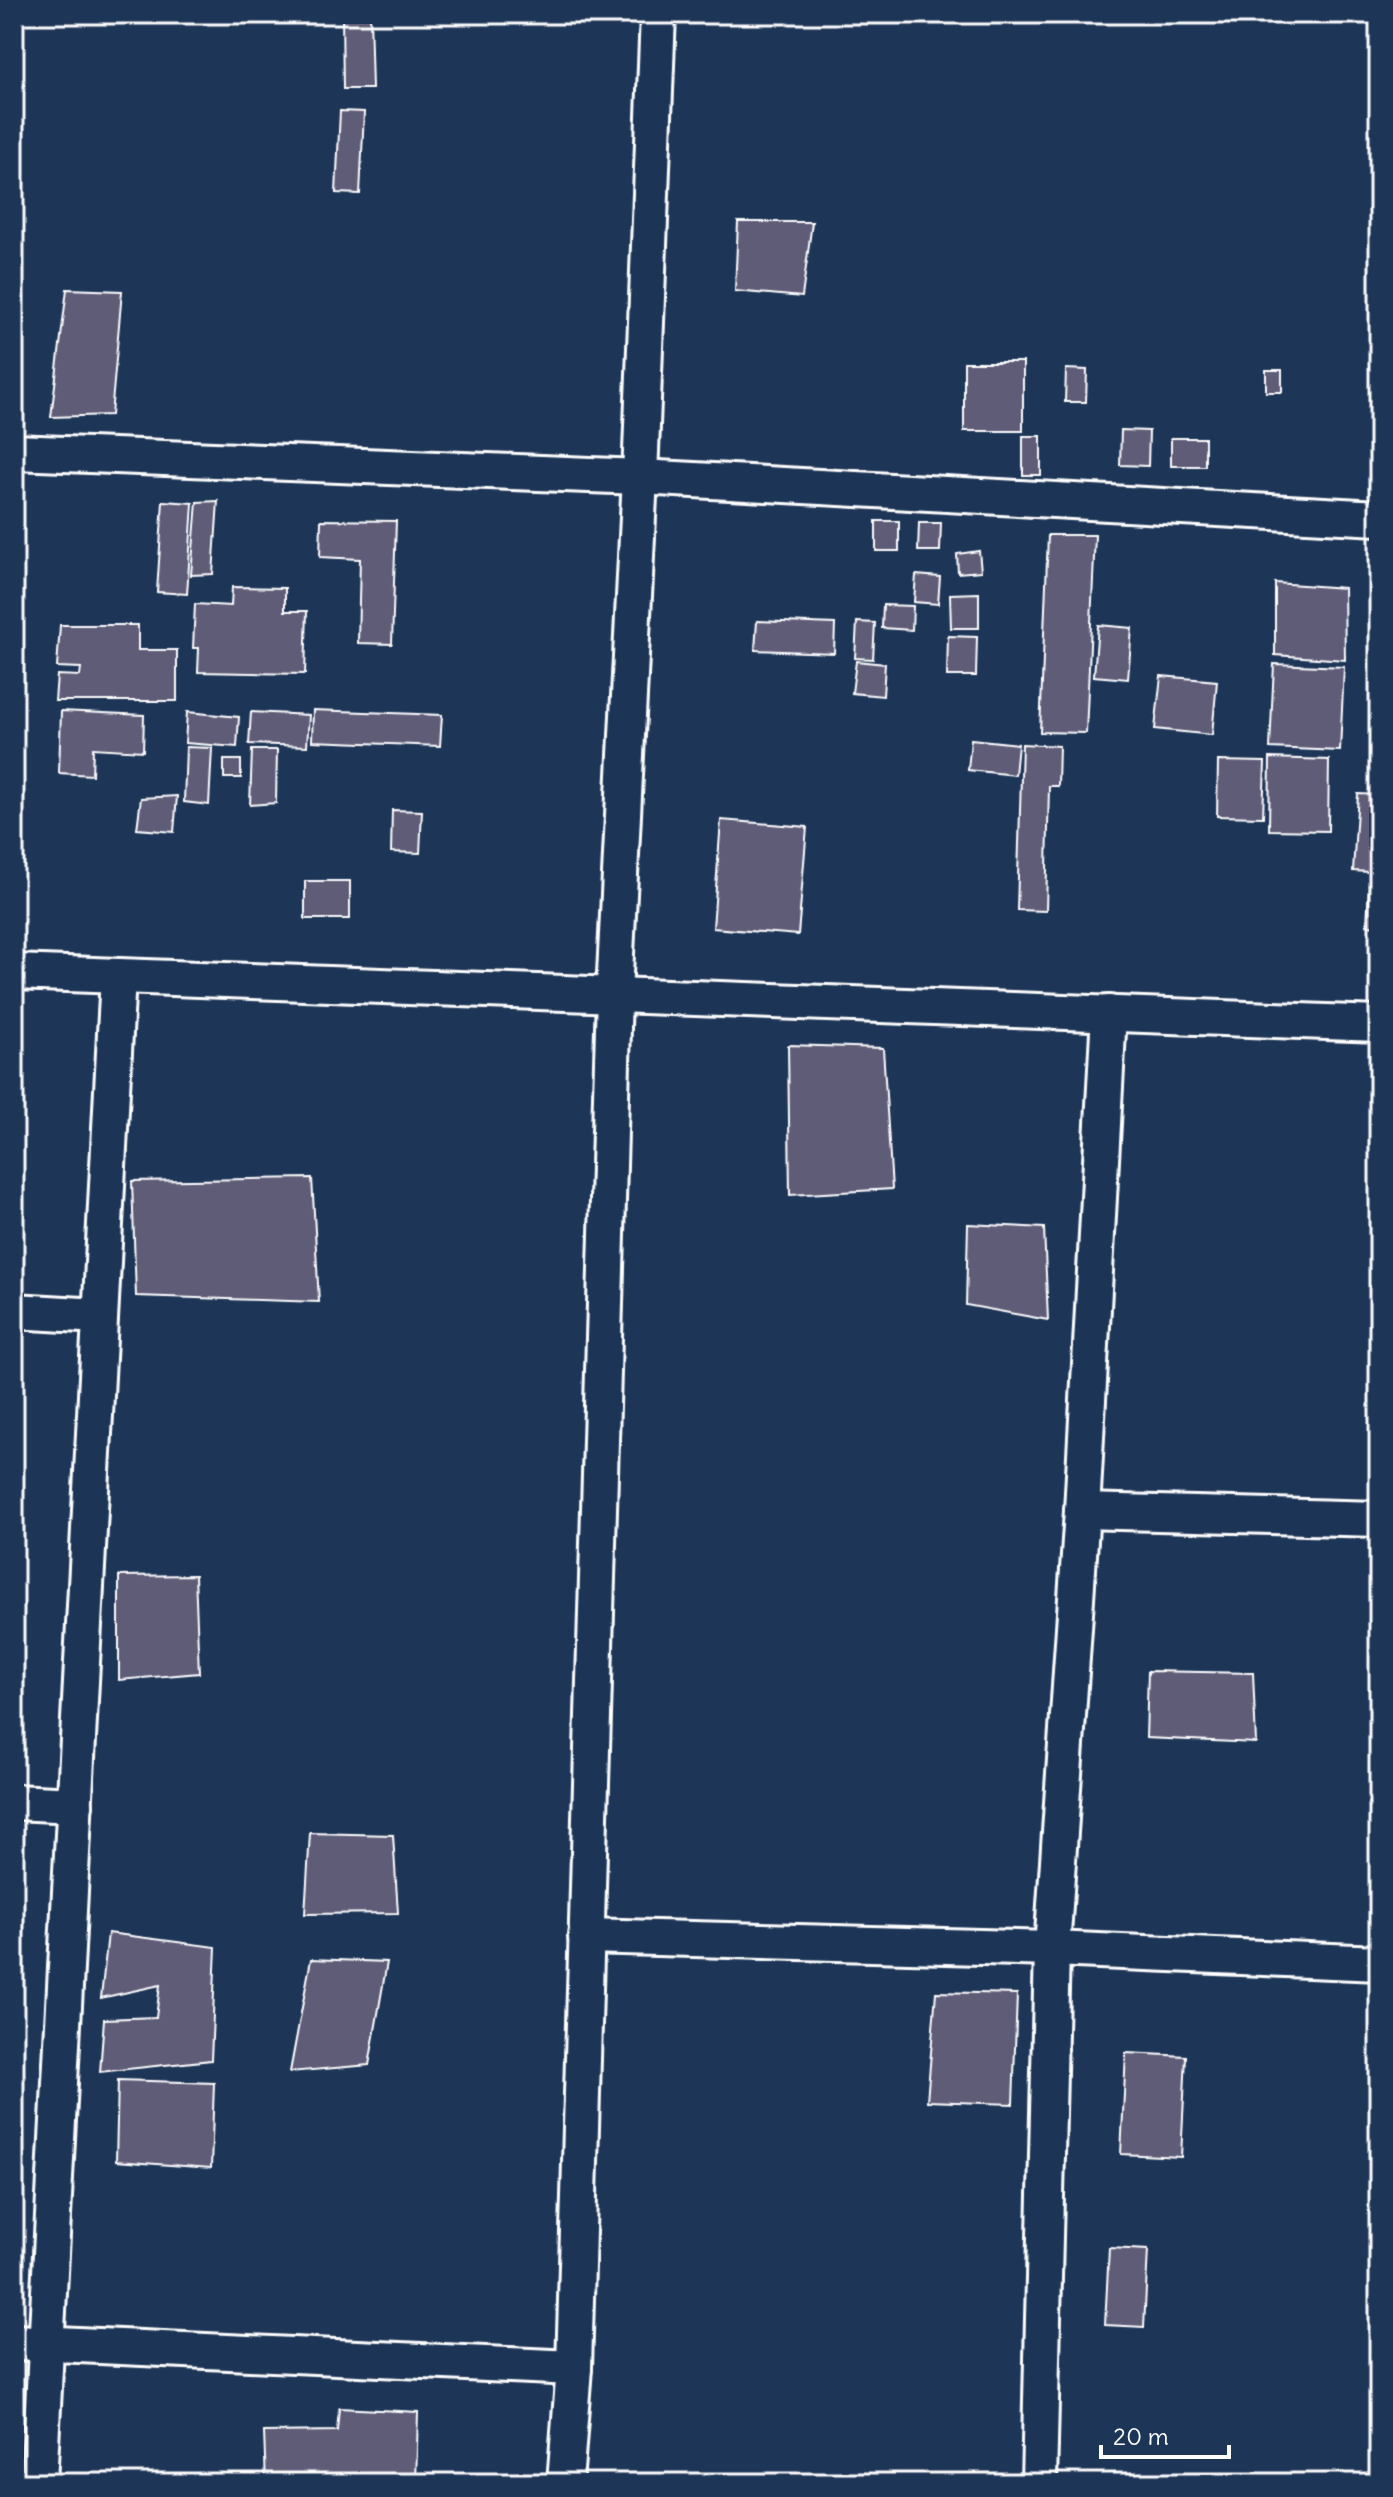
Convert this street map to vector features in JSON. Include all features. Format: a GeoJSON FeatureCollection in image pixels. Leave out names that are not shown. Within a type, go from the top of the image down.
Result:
{"type":"FeatureCollection","features":[{"type":"Feature","properties":{"kind":"street"},"geometry":{"type":"LineString","coordinates":[[565,2483],[574,2368],[614,994],[640,477],[658,14]]}},
{"type":"Feature","properties":{"kind":"street"},"geometry":{"type":"LineString","coordinates":[[14,452],[640,477],[1379,518]]}},
{"type":"Feature","properties":{"kind":"street"},"geometry":{"type":"LineString","coordinates":[[14,972],[1379,1024]]}},
{"type":"Feature","properties":{"kind":"street"},"geometry":{"type":"LineString","coordinates":[[39,2483],[31,2343],[75,1805],[118,976]]}},
{"type":"Feature","properties":{"kind":"street"},"geometry":{"type":"LineString","coordinates":[[1039,2483],[1052,1949],[1082,1511],[1109,1013]]}},
{"type":"Feature","properties":{"kind":"street"},"geometry":{"type":"LineString","coordinates":[[14,1311],[100,1316]]}},
{"type":"Feature","properties":{"kind":"street"},"geometry":{"type":"LineString","coordinates":[[1082,1511],[1379,1519]]}},
{"type":"Feature","properties":{"kind":"street"},"geometry":{"type":"LineString","coordinates":[[14,1802],[75,1805]]}},
{"type":"Feature","properties":{"kind":"street"},"geometry":{"type":"LineString","coordinates":[[586,1936],[1052,1949],[1379,1963]]}},
{"type":"Feature","properties":{"kind":"street"},"geometry":{"type":"LineString","coordinates":[[31,2343],[574,2368]]}},
{"type":"Feature","properties":{"kind":"building"},"geometry":{"type":"Polygon","coordinates":[[[14,14],[19,14],[14,100],[14,14]]]}},
{"type":"Feature","properties":{"kind":"building"},"geometry":{"type":"Polygon","coordinates":[[[342,14],[370,14],[372,89],[343,89],[342,14]]]}},
{"type":"Feature","properties":{"kind":"building"},"geometry":{"type":"Polygon","coordinates":[[[340,111],[364,112],[360,194],[336,193],[340,111]]]}},
{"type":"Feature","properties":{"kind":"building"},"geometry":{"type":"Polygon","coordinates":[[[738,222],[812,222],[802,297],[735,291],[738,222]]]}},
{"type":"Feature","properties":{"kind":"building"},"geometry":{"type":"Polygon","coordinates":[[[67,289],[122,291],[111,415],[51,417],[67,289]]]}},
{"type":"Feature","properties":{"kind":"building"},"geometry":{"type":"Polygon","coordinates":[[[964,362],[1023,362],[1023,431],[964,431],[964,362]]]}},
{"type":"Feature","properties":{"kind":"building"},"geometry":{"type":"Polygon","coordinates":[[[1066,369],[1087,370],[1086,402],[1065,402],[1066,369]]]}},
{"type":"Feature","properties":{"kind":"building"},"geometry":{"type":"Polygon","coordinates":[[[1266,370],[1282,370],[1282,392],[1266,392],[1266,370]]]}},
{"type":"Feature","properties":{"kind":"building"},"geometry":{"type":"Polygon","coordinates":[[[1121,430],[1149,431],[1148,466],[1120,465],[1121,430]]]}},
{"type":"Feature","properties":{"kind":"building"},"geometry":{"type":"Polygon","coordinates":[[[1023,436],[1041,436],[1041,475],[1023,475],[1023,436]]]}},
{"type":"Feature","properties":{"kind":"building"},"geometry":{"type":"Polygon","coordinates":[[[1171,438],[1205,438],[1205,466],[1171,466],[1171,438]]]}},
{"type":"Feature","properties":{"kind":"building"},"geometry":{"type":"Polygon","coordinates":[[[163,501],[193,503],[187,594],[157,592],[163,501]]]}},
{"type":"Feature","properties":{"kind":"building"},"geometry":{"type":"Polygon","coordinates":[[[218,501],[213,574],[191,575],[197,502],[218,501]]]}},
{"type":"Feature","properties":{"kind":"building"},"geometry":{"type":"Polygon","coordinates":[[[321,520],[396,521],[392,644],[358,643],[360,559],[320,557],[321,520]]]}},
{"type":"Feature","properties":{"kind":"building"},"geometry":{"type":"Polygon","coordinates":[[[876,521],[899,521],[899,551],[876,551],[876,521]]]}},
{"type":"Feature","properties":{"kind":"building"},"geometry":{"type":"Polygon","coordinates":[[[919,523],[941,523],[940,551],[918,551],[919,523]]]}},
{"type":"Feature","properties":{"kind":"building"},"geometry":{"type":"Polygon","coordinates":[[[1048,535],[1095,535],[1086,733],[1040,732],[1048,535]]]}},
{"type":"Feature","properties":{"kind":"building"},"geometry":{"type":"Polygon","coordinates":[[[979,551],[981,571],[958,573],[957,554],[979,551]]]}},
{"type":"Feature","properties":{"kind":"building"},"geometry":{"type":"Polygon","coordinates":[[[916,575],[940,577],[938,604],[914,602],[916,575]]]}},
{"type":"Feature","properties":{"kind":"building"},"geometry":{"type":"Polygon","coordinates":[[[1275,583],[1344,588],[1345,660],[1275,655],[1275,583]]]}},
{"type":"Feature","properties":{"kind":"building"},"geometry":{"type":"Polygon","coordinates":[[[232,587],[285,588],[285,611],[307,611],[305,674],[198,672],[199,648],[193,648],[195,604],[231,606],[232,587]]]}},
{"type":"Feature","properties":{"kind":"building"},"geometry":{"type":"Polygon","coordinates":[[[979,593],[979,628],[951,628],[950,594],[979,593]]]}},
{"type":"Feature","properties":{"kind":"building"},"geometry":{"type":"Polygon","coordinates":[[[883,605],[913,606],[912,630],[882,628],[883,605]]]}},
{"type":"Feature","properties":{"kind":"building"},"geometry":{"type":"Polygon","coordinates":[[[757,621],[835,624],[834,653],[755,650],[757,621]]]}},
{"type":"Feature","properties":{"kind":"building"},"geometry":{"type":"Polygon","coordinates":[[[857,622],[875,623],[873,659],[855,658],[857,622]]]}},
{"type":"Feature","properties":{"kind":"building"},"geometry":{"type":"Polygon","coordinates":[[[60,625],[138,625],[138,650],[177,650],[177,701],[55,701],[57,675],[80,676],[81,668],[57,667],[60,625]]]}},
{"type":"Feature","properties":{"kind":"building"},"geometry":{"type":"Polygon","coordinates":[[[1098,625],[1132,628],[1128,679],[1094,676],[1098,625]]]}},
{"type":"Feature","properties":{"kind":"building"},"geometry":{"type":"Polygon","coordinates":[[[948,636],[977,637],[976,676],[947,676],[948,636]]]}},
{"type":"Feature","properties":{"kind":"building"},"geometry":{"type":"Polygon","coordinates":[[[856,661],[885,664],[883,696],[852,693],[856,661]]]}},
{"type":"Feature","properties":{"kind":"building"},"geometry":{"type":"Polygon","coordinates":[[[1274,664],[1344,667],[1340,751],[1270,748],[1274,664]]]}},
{"type":"Feature","properties":{"kind":"building"},"geometry":{"type":"Polygon","coordinates":[[[1161,676],[1217,681],[1212,735],[1155,729],[1161,676]]]}},
{"type":"Feature","properties":{"kind":"building"},"geometry":{"type":"Polygon","coordinates":[[[313,710],[442,715],[440,746],[312,741],[313,710]]]}},
{"type":"Feature","properties":{"kind":"building"},"geometry":{"type":"Polygon","coordinates":[[[61,711],[144,715],[143,751],[93,748],[92,775],[59,773],[61,711]]]}},
{"type":"Feature","properties":{"kind":"building"},"geometry":{"type":"Polygon","coordinates":[[[187,712],[239,717],[237,747],[185,743],[187,712]]]}},
{"type":"Feature","properties":{"kind":"building"},"geometry":{"type":"Polygon","coordinates":[[[251,712],[309,715],[307,746],[249,744],[251,712]]]}},
{"type":"Feature","properties":{"kind":"building"},"geometry":{"type":"Polygon","coordinates":[[[971,739],[1018,744],[1015,775],[968,770],[971,739]]]}},
{"type":"Feature","properties":{"kind":"building"},"geometry":{"type":"Polygon","coordinates":[[[1022,744],[1059,746],[1058,786],[1049,786],[1046,911],[1017,910],[1022,744]]]}},
{"type":"Feature","properties":{"kind":"building"},"geometry":{"type":"Polygon","coordinates":[[[186,747],[212,748],[209,805],[184,802],[186,747]]]}},
{"type":"Feature","properties":{"kind":"building"},"geometry":{"type":"Polygon","coordinates":[[[252,750],[277,750],[276,803],[250,805],[252,750]]]}},
{"type":"Feature","properties":{"kind":"building"},"geometry":{"type":"Polygon","coordinates":[[[1270,758],[1329,760],[1328,831],[1269,830],[1270,758]]]}},
{"type":"Feature","properties":{"kind":"building"},"geometry":{"type":"Polygon","coordinates":[[[224,760],[241,760],[241,778],[224,778],[224,760]]]}},
{"type":"Feature","properties":{"kind":"building"},"geometry":{"type":"Polygon","coordinates":[[[1218,761],[1265,762],[1263,817],[1217,816],[1218,761]]]}},
{"type":"Feature","properties":{"kind":"building"},"geometry":{"type":"Polygon","coordinates":[[[1358,794],[1379,795],[1379,926],[1367,925],[1370,872],[1353,871],[1358,794]]]}},
{"type":"Feature","properties":{"kind":"building"},"geometry":{"type":"Polygon","coordinates":[[[177,796],[174,832],[137,829],[141,798],[177,796]]]}},
{"type":"Feature","properties":{"kind":"building"},"geometry":{"type":"Polygon","coordinates":[[[392,810],[422,811],[420,853],[391,852],[392,810]]]}},
{"type":"Feature","properties":{"kind":"building"},"geometry":{"type":"Polygon","coordinates":[[[721,820],[807,827],[798,935],[713,928],[721,820]]]}},
{"type":"Feature","properties":{"kind":"building"},"geometry":{"type":"Polygon","coordinates":[[[305,881],[350,881],[350,919],[305,919],[305,881]]]}},
{"type":"Feature","properties":{"kind":"building"},"geometry":{"type":"Polygon","coordinates":[[[788,1045],[883,1048],[892,1189],[790,1195],[788,1045]]]}},
{"type":"Feature","properties":{"kind":"building"},"geometry":{"type":"Polygon","coordinates":[[[312,1178],[319,1302],[136,1296],[132,1181],[312,1178]]]}},
{"type":"Feature","properties":{"kind":"building"},"geometry":{"type":"Polygon","coordinates":[[[968,1224],[1044,1228],[1048,1320],[966,1305],[968,1224]]]}},
{"type":"Feature","properties":{"kind":"building"},"geometry":{"type":"Polygon","coordinates":[[[195,1575],[199,1673],[119,1680],[119,1576],[195,1575]]]}},
{"type":"Feature","properties":{"kind":"building"},"geometry":{"type":"Polygon","coordinates":[[[1148,1671],[1253,1673],[1256,1743],[1146,1738],[1148,1671]]]}},
{"type":"Feature","properties":{"kind":"building"},"geometry":{"type":"Polygon","coordinates":[[[310,1833],[393,1835],[398,1913],[305,1914],[310,1833]]]}},
{"type":"Feature","properties":{"kind":"building"},"geometry":{"type":"Polygon","coordinates":[[[108,1933],[216,1947],[211,2060],[100,2072],[104,2019],[156,2017],[160,1985],[101,1998],[108,1933]]]}},
{"type":"Feature","properties":{"kind":"building"},"geometry":{"type":"Polygon","coordinates":[[[311,1959],[387,1962],[369,2065],[290,2072],[311,1959]]]}},
{"type":"Feature","properties":{"kind":"building"},"geometry":{"type":"Polygon","coordinates":[[[936,1992],[1017,1994],[1013,2104],[927,2101],[936,1992]]]}},
{"type":"Feature","properties":{"kind":"building"},"geometry":{"type":"Polygon","coordinates":[[[1126,2053],[1186,2056],[1181,2157],[1121,2154],[1126,2053]]]}},
{"type":"Feature","properties":{"kind":"building"},"geometry":{"type":"Polygon","coordinates":[[[118,2080],[214,2083],[211,2168],[116,2161],[118,2080]]]}},
{"type":"Feature","properties":{"kind":"building"},"geometry":{"type":"Polygon","coordinates":[[[1109,2248],[1148,2250],[1144,2327],[1105,2325],[1109,2248]]]}},
{"type":"Feature","properties":{"kind":"building"},"geometry":{"type":"Polygon","coordinates":[[[339,2408],[418,2412],[416,2483],[266,2483],[264,2432],[337,2431],[339,2408]]]}}]}
